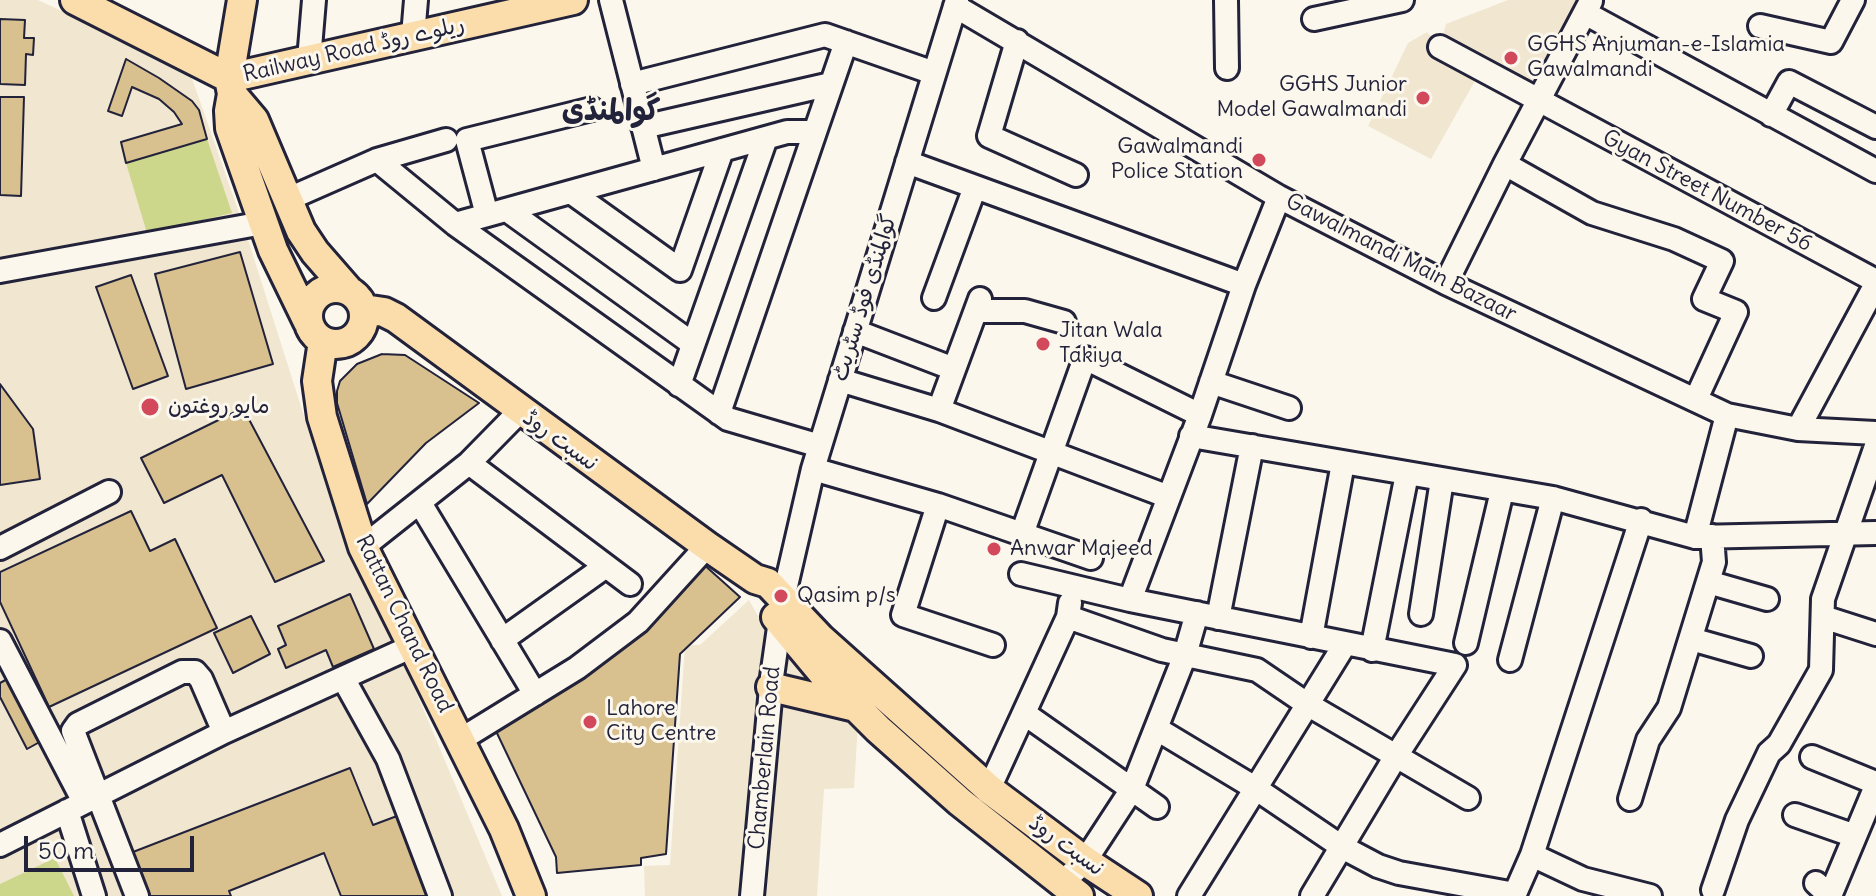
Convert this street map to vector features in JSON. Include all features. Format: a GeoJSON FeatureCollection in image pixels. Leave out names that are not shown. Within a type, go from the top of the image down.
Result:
{"type":"FeatureCollection","features":[{"type":"Feature","properties":{"kind":"main road"},"geometry":{"type":"LineString","coordinates":[[75,0],[231,86],[254,120],[286,200],[315,252],[356,300],[363,326],[354,339],[339,344],[316,332],[282,272],[230,128],[231,86],[242,0]]}},
{"type":"Feature","properties":{"kind":"main road","name":"Railway Road ریلوے روڈ"},"geometry":{"type":"LineString","coordinates":[[231,86],[309,60],[413,36],[516,6],[573,0]]}},
{"type":"Feature","properties":{"kind":"main road"},"geometry":{"type":"LineString","coordinates":[[316,332],[311,304],[323,292],[340,288],[356,300]]}},
{"type":"Feature","properties":{"kind":"main road","name":"نسبت روڈ"},"geometry":{"type":"LineString","coordinates":[[356,300],[396,318],[707,546],[755,579],[768,583],[781,610],[820,670],[878,729],[960,802],[1070,890]]}},
{"type":"Feature","properties":{"kind":"main road","name":"Rattan Chand Road"},"geometry":{"type":"LineString","coordinates":[[316,332],[317,381],[322,417],[363,547],[504,829],[531,896]]}},
{"type":"Feature","properties":{"kind":"main road","name":"نسبت روڈ"},"geometry":{"type":"LineString","coordinates":[[781,610],[821,639],[989,789],[1085,861],[1138,896]]}},
{"type":"Feature","properties":{"kind":"main road"},"geometry":{"type":"LineString","coordinates":[[771,687],[859,708]]}},
{"type":"Feature","properties":{"kind":"street"},"geometry":{"type":"LineString","coordinates":[[309,60],[314,0]]}},
{"type":"Feature","properties":{"kind":"street"},"geometry":{"type":"LineString","coordinates":[[413,36],[416,0]]}},
{"type":"Feature","properties":{"kind":"street"},"geometry":{"type":"LineString","coordinates":[[611,0],[654,169]]}},
{"type":"Feature","properties":{"kind":"street"},"geometry":{"type":"LineString","coordinates":[[1226,0],[1227,68]]}},
{"type":"Feature","properties":{"kind":"street"},"geometry":{"type":"LineString","coordinates":[[1314,19],[1402,0]]}},
{"type":"Feature","properties":{"kind":"street"},"geometry":{"type":"LineString","coordinates":[[1760,26],[1831,42],[1853,0]]}},
{"type":"Feature","properties":{"kind":"street","name":"Gawalmandi Main Bazaar"},"geometry":{"type":"LineString","coordinates":[[956,3],[1279,197],[1446,283],[1727,415],[1798,429],[1876,433]]}},
{"type":"Feature","properties":{"kind":"street","name":"گوالمنڈی فوڈ سٹریٹ"},"geometry":{"type":"LineString","coordinates":[[781,610],[813,469],[956,3]]}},
{"type":"Feature","properties":{"kind":"street"},"geometry":{"type":"LineString","coordinates":[[1446,283],[1588,7],[1771,115],[1868,167],[1876,127],[1789,82],[1771,115]]}},
{"type":"Feature","properties":{"kind":"street"},"geometry":{"type":"LineString","coordinates":[[632,84],[825,35],[934,73]]}},
{"type":"Feature","properties":{"kind":"street"},"geometry":{"type":"LineString","coordinates":[[1017,41],[989,136],[1076,175]]}},
{"type":"Feature","properties":{"kind":"street"},"geometry":{"type":"LineString","coordinates":[[719,413],[846,42]]}},
{"type":"Feature","properties":{"kind":"street","name":"Gyan Street Number 56"},"geometry":{"type":"LineString","coordinates":[[1440,47],[1876,282]]}},
{"type":"Feature","properties":{"kind":"street"},"geometry":{"type":"LineString","coordinates":[[643,127],[831,84]]}},
{"type":"Feature","properties":{"kind":"street"},"geometry":{"type":"LineString","coordinates":[[592,109],[467,140],[497,213],[693,344]]}},
{"type":"Feature","properties":{"kind":"street"},"geometry":{"type":"LineString","coordinates":[[455,224],[787,132],[815,132]]}},
{"type":"Feature","properties":{"kind":"street"},"geometry":{"type":"LineString","coordinates":[[679,385],[766,138]]}},
{"type":"Feature","properties":{"kind":"street"},"geometry":{"type":"LineString","coordinates":[[286,200],[377,160],[446,140]]}},
{"type":"Feature","properties":{"kind":"street"},"geometry":{"type":"LineString","coordinates":[[571,192],[680,270],[722,150]]}},
{"type":"Feature","properties":{"kind":"street"},"geometry":{"type":"LineString","coordinates":[[377,160],[455,224],[728,419],[820,446]]}},
{"type":"Feature","properties":{"kind":"street"},"geometry":{"type":"LineString","coordinates":[[907,162],[1244,285]]}},
{"type":"Feature","properties":{"kind":"street"},"geometry":{"type":"LineString","coordinates":[[1505,164],[1592,213],[1674,239],[1722,261],[1704,299],[1736,312],[1696,399]]}},
{"type":"Feature","properties":{"kind":"street"},"geometry":{"type":"LineString","coordinates":[[934,298],[975,187]]}},
{"type":"Feature","properties":{"kind":"street"},"geometry":{"type":"LineString","coordinates":[[1130,600],[1279,197]]}},
{"type":"Feature","properties":{"kind":"street"},"geometry":{"type":"LineString","coordinates":[[0,271],[263,223]]}},
{"type":"Feature","properties":{"kind":"street"},"geometry":{"type":"LineString","coordinates":[[1798,429],[1876,282]]}},
{"type":"Feature","properties":{"kind":"street"},"geometry":{"type":"LineString","coordinates":[[939,410],[978,305],[1025,311],[1064,322]]}},
{"type":"Feature","properties":{"kind":"street"},"geometry":{"type":"LineString","coordinates":[[855,331],[954,369]]}},
{"type":"Feature","properties":{"kind":"street"},"geometry":{"type":"LineString","coordinates":[[1022,534],[1085,358],[1196,425],[1252,446],[1553,498],[1703,536],[1876,533]]}},
{"type":"Feature","properties":{"kind":"street"},"geometry":{"type":"LineString","coordinates":[[840,380],[939,410],[1169,497]]}},
{"type":"Feature","properties":{"kind":"street"},"geometry":{"type":"LineString","coordinates":[[1211,382],[1289,408]]}},
{"type":"Feature","properties":{"kind":"street"},"geometry":{"type":"LineString","coordinates":[[363,547],[469,463],[520,411]]}},
{"type":"Feature","properties":{"kind":"street"},"geometry":{"type":"LineString","coordinates":[[1630,799],[1648,740],[1669,708],[1714,562],[1703,536],[1727,415]]}},
{"type":"Feature","properties":{"kind":"street"},"geometry":{"type":"LineString","coordinates":[[1070,890],[1132,789],[1185,655],[1207,616],[1252,446]]}},
{"type":"Feature","properties":{"kind":"street"},"geometry":{"type":"LineString","coordinates":[[1713,890],[1737,820],[1769,753],[1779,744],[1821,670],[1823,599],[1876,446]]}},
{"type":"Feature","properties":{"kind":"street"},"geometry":{"type":"LineString","coordinates":[[469,463],[630,584]]}},
{"type":"Feature","properties":{"kind":"street"},"geometry":{"type":"LineString","coordinates":[[1311,637],[1343,463]]}},
{"type":"Feature","properties":{"kind":"street"},"geometry":{"type":"LineString","coordinates":[[813,469],[938,505],[1091,558]]}},
{"type":"Feature","properties":{"kind":"street"},"geometry":{"type":"LineString","coordinates":[[1372,650],[1407,474]]}},
{"type":"Feature","properties":{"kind":"street"},"geometry":{"type":"LineString","coordinates":[[1421,614],[1442,480]]}},
{"type":"Feature","properties":{"kind":"street"},"geometry":{"type":"LineString","coordinates":[[1466,643],[1502,491]]}},
{"type":"Feature","properties":{"kind":"street"},"geometry":{"type":"LineString","coordinates":[[0,548],[109,492]]}},
{"type":"Feature","properties":{"kind":"street"},"geometry":{"type":"LineString","coordinates":[[1510,660],[1553,498]]}},
{"type":"Feature","properties":{"kind":"street"},"geometry":{"type":"LineString","coordinates":[[420,503],[535,694]]}},
{"type":"Feature","properties":{"kind":"street"},"geometry":{"type":"LineString","coordinates":[[938,505],[903,615],[993,645]]}},
{"type":"Feature","properties":{"kind":"street"},"geometry":{"type":"LineString","coordinates":[[1157,729],[1255,788],[1342,847],[1391,871],[1514,895],[1532,855],[1641,520]]}},
{"type":"Feature","properties":{"kind":"street"},"geometry":{"type":"LineString","coordinates":[[460,740],[577,668],[638,622],[707,546]]}},
{"type":"Feature","properties":{"kind":"street"},"geometry":{"type":"LineString","coordinates":[[502,640],[606,566]]}},
{"type":"Feature","properties":{"kind":"street"},"geometry":{"type":"LineString","coordinates":[[1021,574],[1130,600],[1455,665],[1312,896]]}},
{"type":"Feature","properties":{"kind":"street"},"geometry":{"type":"LineString","coordinates":[[1708,582],[1767,599]]}},
{"type":"Feature","properties":{"kind":"street"},"geometry":{"type":"LineString","coordinates":[[989,789],[1068,617],[1073,586]]}},
{"type":"Feature","properties":{"kind":"street","name":"Chamberlain Road"},"geometry":{"type":"LineString","coordinates":[[752,896],[781,610]]}},
{"type":"Feature","properties":{"kind":"street"},"geometry":{"type":"LineString","coordinates":[[1068,617],[1162,650],[1257,670],[1307,704],[1468,798]]}},
{"type":"Feature","properties":{"kind":"street"},"geometry":{"type":"LineString","coordinates":[[1823,617],[1876,634]]}},
{"type":"Feature","properties":{"kind":"street"},"geometry":{"type":"LineString","coordinates":[[1691,639],[1751,656]]}},
{"type":"Feature","properties":{"kind":"street"},"geometry":{"type":"LineString","coordinates":[[0,641],[84,803],[137,896]]}},
{"type":"Feature","properties":{"kind":"street"},"geometry":{"type":"LineString","coordinates":[[1189,896],[1345,644]]}},
{"type":"Feature","properties":{"kind":"street"},"geometry":{"type":"LineString","coordinates":[[0,845],[224,732],[413,646]]}},
{"type":"Feature","properties":{"kind":"street"},"geometry":{"type":"LineString","coordinates":[[94,896],[73,731],[78,724],[182,672],[195,672],[224,732]]}},
{"type":"Feature","properties":{"kind":"street"},"geometry":{"type":"LineString","coordinates":[[343,678],[388,759],[440,896]]}},
{"type":"Feature","properties":{"kind":"street"},"geometry":{"type":"LineString","coordinates":[[1025,714],[1157,807]]}},
{"type":"Feature","properties":{"kind":"street"},"geometry":{"type":"LineString","coordinates":[[1812,757],[1876,784],[1855,836],[1823,889]]}},
{"type":"Feature","properties":{"kind":"street"},"geometry":{"type":"LineString","coordinates":[[1795,815],[1855,836]]}},
{"type":"Feature","properties":{"kind":"street"},"geometry":{"type":"LineString","coordinates":[[1532,855],[1583,879],[1650,896]]}},
{"type":"Feature","properties":{"kind":"shaded area","name":"مایو روغتون"},"geometry":{"type":"Polygon","coordinates":[[[0,0],[38,0],[189,70],[244,227],[317,457],[502,896],[0,896],[0,0]]]}},
{"type":"Feature","properties":{"kind":"shaded area"},"geometry":{"type":"Polygon","coordinates":[[[1508,0],[1592,0],[1539,101],[1481,70],[1431,159],[1368,126],[1408,43],[1427,32],[1440,46],[1446,24],[1508,0]]]}},
{"type":"Feature","properties":{"kind":"shaded area"},"geometry":{"type":"Polygon","coordinates":[[[749,600],[759,618],[859,707],[854,788],[824,789],[817,896],[645,896],[644,866],[670,865],[685,645],[700,645],[749,600]]]}},
{"type":"Feature","properties":{"kind":"green space"},"geometry":{"type":"Polygon","coordinates":[[[207,139],[232,213],[147,233],[126,163],[207,139]]]}},
{"type":"Feature","properties":{"kind":"green space"},"geometry":{"type":"Polygon","coordinates":[[[55,858],[74,896],[0,896],[0,884],[55,858]]]}},
{"type":"Feature","properties":{"kind":"building"},"geometry":{"type":"Polygon","coordinates":[[[0,19],[25,20],[24,38],[34,38],[33,55],[26,54],[25,85],[0,84],[0,19]]]}},
{"type":"Feature","properties":{"kind":"building"},"geometry":{"type":"Polygon","coordinates":[[[126,59],[192,101],[199,110],[207,139],[126,163],[121,142],[182,124],[159,99],[132,87],[122,116],[108,111],[126,59]]]}},
{"type":"Feature","properties":{"kind":"building"},"geometry":{"type":"Polygon","coordinates":[[[0,97],[24,97],[21,196],[0,195],[0,97]]]}},
{"type":"Feature","properties":{"kind":"building"},"geometry":{"type":"Polygon","coordinates":[[[240,252],[273,364],[186,389],[155,274],[240,252]]]}},
{"type":"Feature","properties":{"kind":"building"},"geometry":{"type":"Polygon","coordinates":[[[131,275],[168,376],[133,389],[96,287],[131,275]]]}},
{"type":"Feature","properties":{"kind":"building"},"geometry":{"type":"Polygon","coordinates":[[[382,354],[405,355],[479,403],[426,443],[367,504],[337,403],[337,391],[340,381],[357,364],[382,354]]]}},
{"type":"Feature","properties":{"kind":"building"},"geometry":{"type":"Polygon","coordinates":[[[0,384],[33,429],[40,479],[0,485],[0,384]]]}},
{"type":"Feature","properties":{"kind":"building"},"geometry":{"type":"Polygon","coordinates":[[[243,408],[324,561],[275,582],[222,475],[164,503],[141,458],[243,408]]]}},
{"type":"Feature","properties":{"kind":"building"},"geometry":{"type":"Polygon","coordinates":[[[131,511],[150,551],[175,539],[217,628],[49,707],[0,602],[0,572],[131,511]]]}},
{"type":"Feature","properties":{"kind":"building","name":"Lahore City Centre"},"geometry":{"type":"Polygon","coordinates":[[[701,562],[740,597],[680,654],[666,854],[641,858],[641,865],[557,873],[556,857],[495,729],[701,562]]]}},
{"type":"Feature","properties":{"kind":"building"},"geometry":{"type":"Polygon","coordinates":[[[350,594],[374,649],[333,667],[326,650],[286,668],[278,649],[286,645],[278,626],[350,594]]]}},
{"type":"Feature","properties":{"kind":"building"},"geometry":{"type":"Polygon","coordinates":[[[251,616],[270,654],[233,673],[214,633],[251,616]]]}},
{"type":"Feature","properties":{"kind":"building"},"geometry":{"type":"Polygon","coordinates":[[[13,676],[45,739],[27,749],[0,697],[0,683],[13,676]]]}},
{"type":"Feature","properties":{"kind":"building"},"geometry":{"type":"Polygon","coordinates":[[[350,768],[373,825],[397,816],[429,896],[341,896],[324,853],[229,891],[231,896],[150,896],[133,852],[350,768]]]}},
{"type":"Feature","properties":{"kind":"place","name":"GGHS Anjuman-e-Islamia Gawalmandi"},"geometry":{"type":"Point","coordinates":[1511,58]}},
{"type":"Feature","properties":{"kind":"place","name":"GGHS Junior Model Gawalmandi"},"geometry":{"type":"Point","coordinates":[1423,98]}},
{"type":"Feature","properties":{"kind":"place","name":"Gawalmandi Police Station"},"geometry":{"type":"Point","coordinates":[1259,160]}},
{"type":"Feature","properties":{"kind":"place","name":"Jitan Wala Takiya"},"geometry":{"type":"Point","coordinates":[1043,344]}},
{"type":"Feature","properties":{"kind":"place","name":"مایو روغتون"},"geometry":{"type":"Point","coordinates":[150,407]}},
{"type":"Feature","properties":{"kind":"place","name":"Anwar Majeed"},"geometry":{"type":"Point","coordinates":[994,549]}},
{"type":"Feature","properties":{"kind":"place","name":"Qasim p/s"},"geometry":{"type":"Point","coordinates":[781,596]}},
{"type":"Feature","properties":{"kind":"place","name":"Lahore City Centre"},"geometry":{"type":"Point","coordinates":[590,722]}},
{"type":"Feature","properties":{"kind":"district","name":"گوالمنڈی"},"geometry":{"type":"Point","coordinates":[611,111]}}]}
